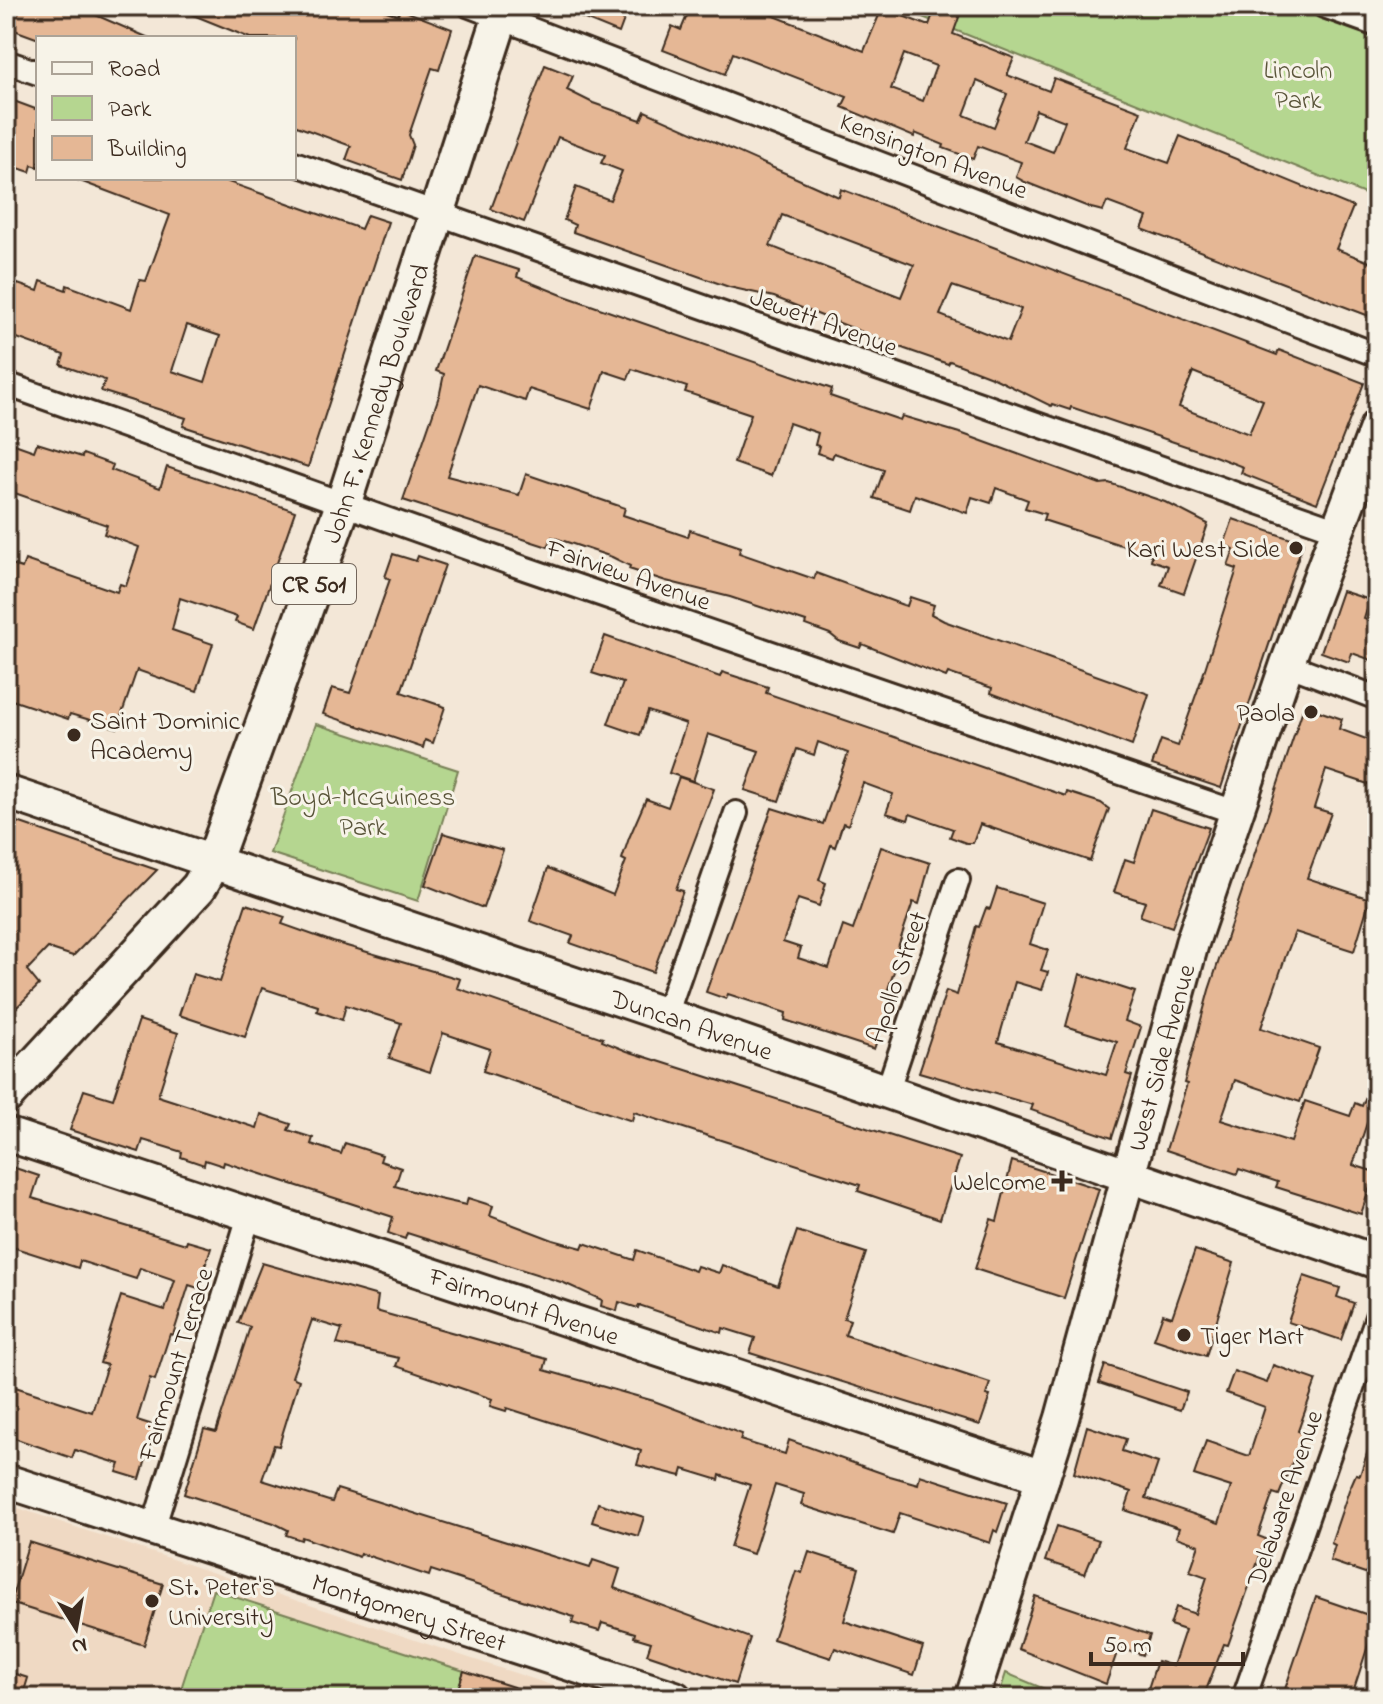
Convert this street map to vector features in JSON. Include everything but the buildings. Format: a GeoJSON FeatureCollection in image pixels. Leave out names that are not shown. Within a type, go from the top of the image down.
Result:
{"type":"FeatureCollection","features":[{"type":"Feature","properties":{"kind":"main road","name":"John F. Kennedy Boulevard"},"geometry":{"type":"LineString","coordinates":[[6,1096],[199,887],[213,863],[344,502],[439,214],[491,10]]}},
{"type":"Feature","properties":{"kind":"main road","name":"West Side Avenue"},"geometry":{"type":"LineString","coordinates":[[972,1698],[1043,1477],[1192,943],[1335,529],[1377,426]]}},
{"type":"Feature","properties":{"kind":"main road","name":"Duncan Avenue"},"geometry":{"type":"LineString","coordinates":[[6,792],[666,1015],[1377,1262]]}},
{"type":"Feature","properties":{"kind":"main road","name":"Fairmount Avenue"},"geometry":{"type":"LineString","coordinates":[[6,1134],[1043,1477]]}},
{"type":"Feature","properties":{"kind":"main road","name":"Montgomery Street"},"geometry":{"type":"LineString","coordinates":[[6,1481],[675,1698]]}},
{"type":"Feature","properties":{"kind":"street"},"geometry":{"type":"LineString","coordinates":[[1324,6],[1377,25]]}},
{"type":"Feature","properties":{"kind":"street","name":"Kensington Avenue"},"geometry":{"type":"LineString","coordinates":[[491,10],[1377,355]]}},
{"type":"Feature","properties":{"kind":"street"},"geometry":{"type":"LineString","coordinates":[[6,62],[36,72]]}},
{"type":"Feature","properties":{"kind":"street","name":"Jewett Avenue"},"geometry":{"type":"LineString","coordinates":[[296,164],[1335,529]]}},
{"type":"Feature","properties":{"kind":"street","name":"Fairview Avenue"},"geometry":{"type":"LineString","coordinates":[[6,384],[524,568],[1235,812]]}},
{"type":"Feature","properties":{"kind":"street"},"geometry":{"type":"LineString","coordinates":[[1287,664],[1377,698]]}},
{"type":"Feature","properties":{"kind":"street"},"geometry":{"type":"LineString","coordinates":[[666,1015],[736,813]]}},
{"type":"Feature","properties":{"kind":"street","name":"Apollo Street"},"geometry":{"type":"LineString","coordinates":[[887,1092],[958,880]]}},
{"type":"Feature","properties":{"kind":"street","name":"Fairmount Terrace"},"geometry":{"type":"LineString","coordinates":[[153,1529],[249,1216]]}},
{"type":"Feature","properties":{"kind":"street","name":"Delaware Avenue"},"geometry":{"type":"LineString","coordinates":[[1244,1698],[1377,1317]]}},
{"type":"Feature","properties":{"kind":"shaded area","name":"St. Peter's University"},"geometry":{"type":"Polygon","coordinates":[[[6,1504],[590,1698],[6,1698],[6,1504]]]}},
{"type":"Feature","properties":{"kind":"green space","name":"Lincoln Park"},"geometry":{"type":"Polygon","coordinates":[[[895,6],[1377,6],[1377,199],[895,6]]]}},
{"type":"Feature","properties":{"kind":"green space","name":"Boyd-McGuiness Park"},"geometry":{"type":"Polygon","coordinates":[[[316,724],[458,770],[418,901],[270,853],[316,724]]]}},
{"type":"Feature","properties":{"kind":"green space"},"geometry":{"type":"Polygon","coordinates":[[[213,1590],[464,1671],[455,1698],[178,1698],[213,1590]]]}},
{"type":"Feature","properties":{"kind":"green space"},"geometry":{"type":"Polygon","coordinates":[[[1006,1673],[1066,1698],[998,1698],[1006,1673]]]}},
{"type":"Feature","properties":{"kind":"place","name":"Kari West Side"},"geometry":{"type":"Point","coordinates":[1296,548]}},
{"type":"Feature","properties":{"kind":"place","name":"Paola"},"geometry":{"type":"Point","coordinates":[1311,712]}},
{"type":"Feature","properties":{"kind":"place","name":"Saint Dominic Academy"},"geometry":{"type":"Point","coordinates":[74,735]}},
{"type":"Feature","properties":{"kind":"place","name":"Welcome"},"geometry":{"type":"Point","coordinates":[1062,1181]}},
{"type":"Feature","properties":{"kind":"place","name":"Tiger Mart"},"geometry":{"type":"Point","coordinates":[1184,1335]}},
{"type":"Feature","properties":{"kind":"place","name":"St. Peter's University"},"geometry":{"type":"Point","coordinates":[152,1601]}}]}
